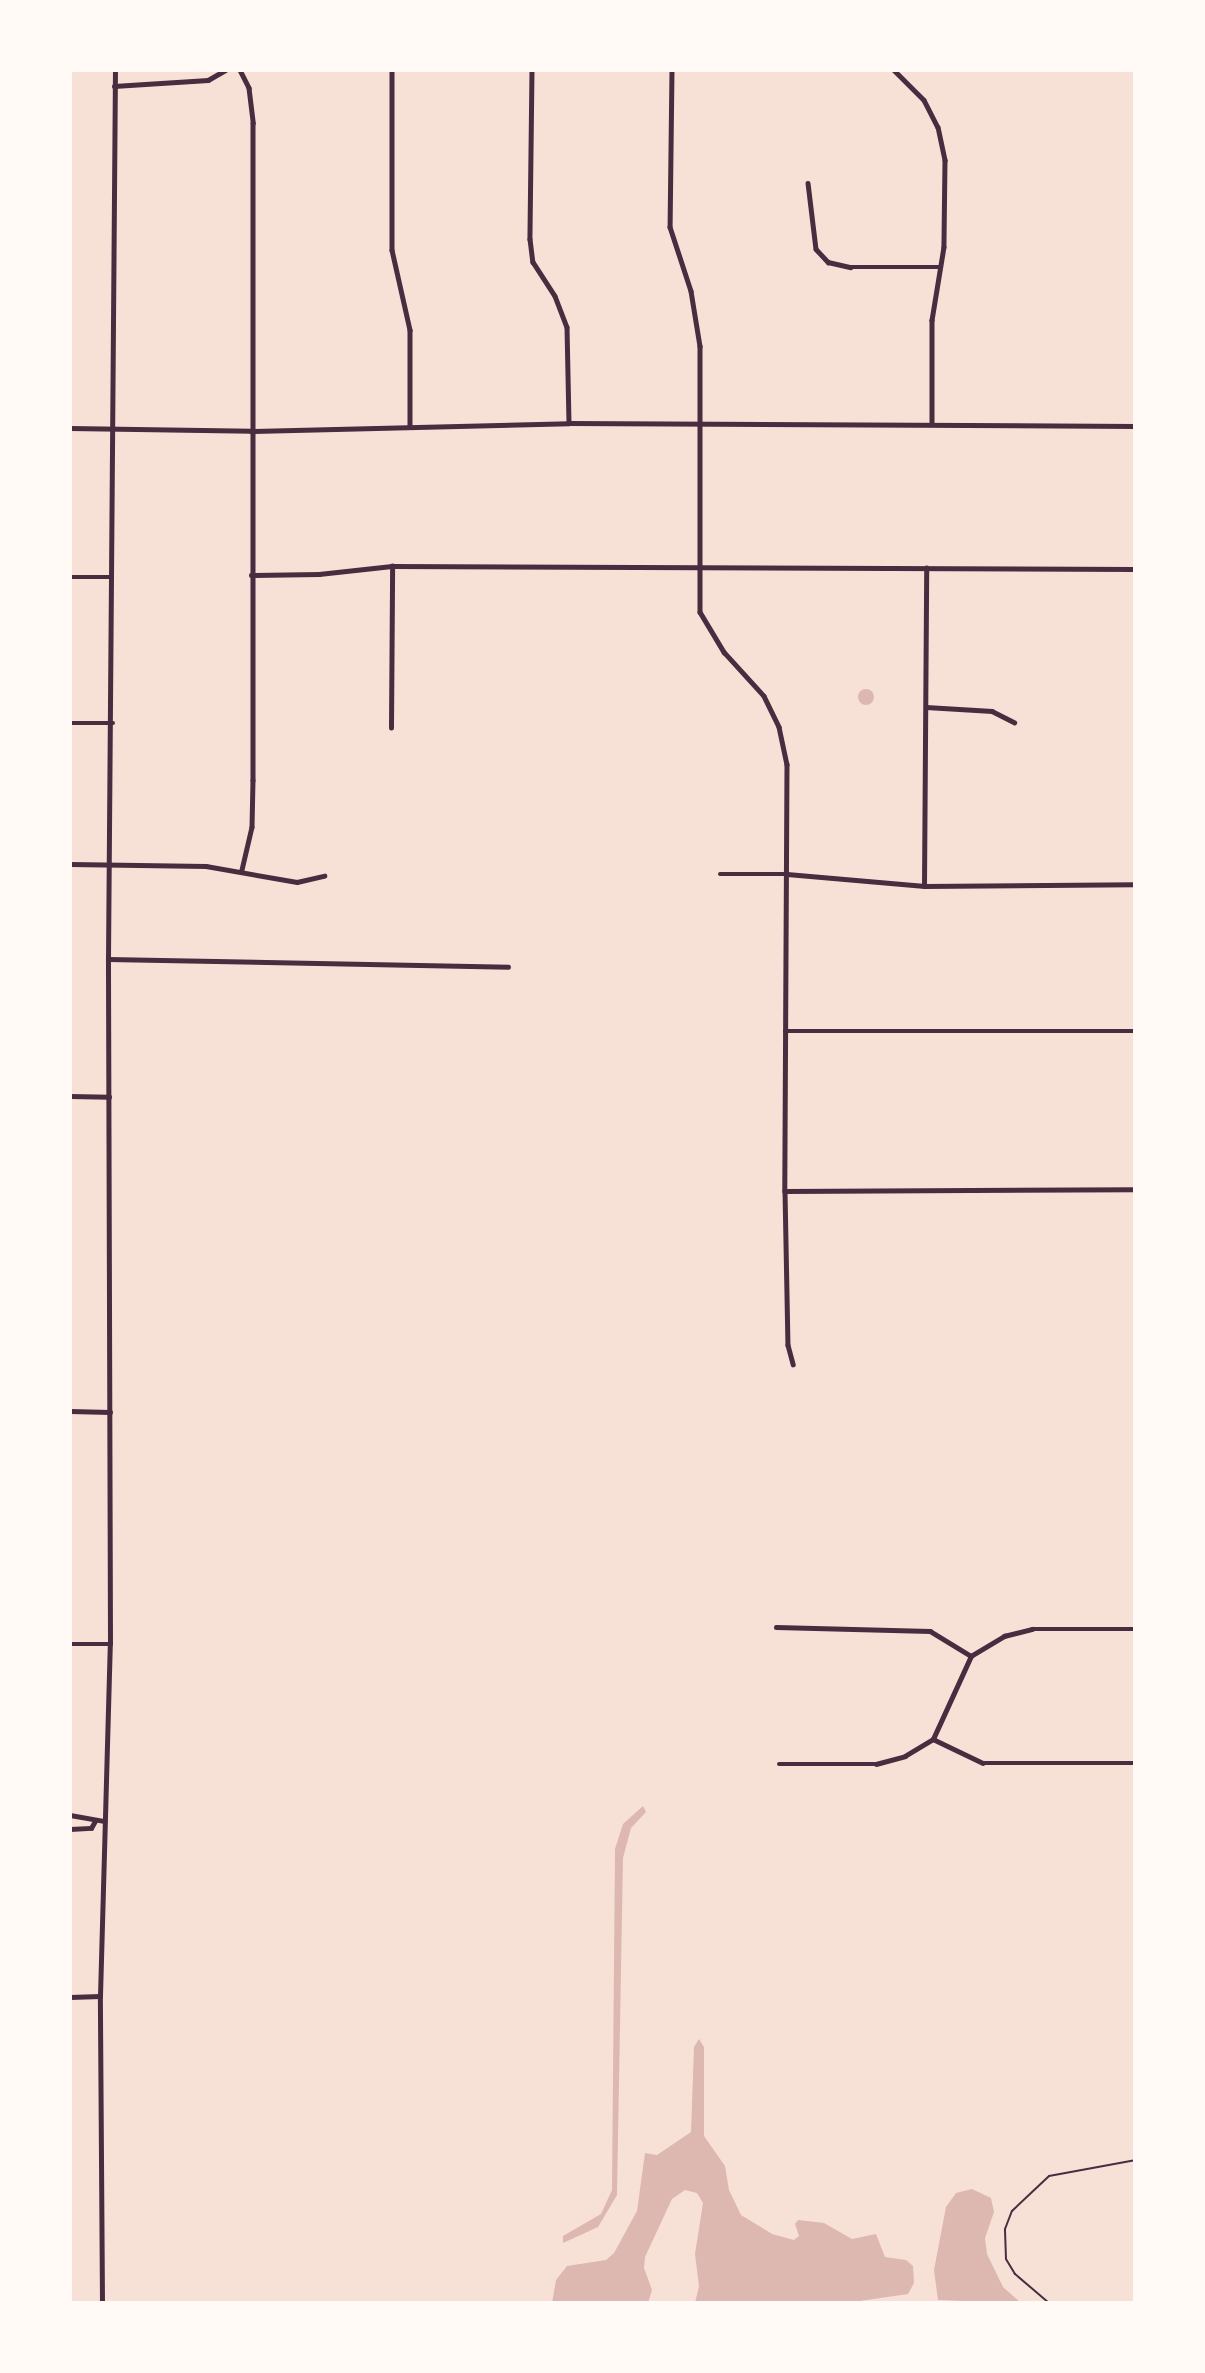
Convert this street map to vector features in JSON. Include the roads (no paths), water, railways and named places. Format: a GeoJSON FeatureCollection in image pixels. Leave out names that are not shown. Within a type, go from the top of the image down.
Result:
{"type":"FeatureCollection","features":[{"type":"Feature","properties":{"kind":"street"},"geometry":{"type":"LineString","coordinates":[[102,2303],[100,1996],[110,1644],[108,959],[113,723],[111,429],[115,70]]}},
{"type":"Feature","properties":{"kind":"street"},"geometry":{"type":"LineString","coordinates":[[114,86],[208,80],[225,70]]}},
{"type":"Feature","properties":{"kind":"street"},"geometry":{"type":"LineString","coordinates":[[240,70],[248,88],[253,123],[252,827],[242,870]]}},
{"type":"Feature","properties":{"kind":"street"},"geometry":{"type":"LineString","coordinates":[[392,70],[391,250],[410,330],[410,425]]}},
{"type":"Feature","properties":{"kind":"street"},"geometry":{"type":"LineString","coordinates":[[532,70],[530,239],[533,262],[555,296],[567,327],[569,423]]}},
{"type":"Feature","properties":{"kind":"street"},"geometry":{"type":"LineString","coordinates":[[672,70],[670,227],[697,318],[696,568],[705,625],[764,696],[779,727],[788,785],[785,1191],[788,1345],[793,1364]]}},
{"type":"Feature","properties":{"kind":"street"},"geometry":{"type":"LineString","coordinates":[[894,70],[916,89],[942,142],[946,216],[932,320],[932,424]]}},
{"type":"Feature","properties":{"kind":"street"},"geometry":{"type":"LineString","coordinates":[[808,183],[816,249],[828,262],[850,267],[940,267]]}},
{"type":"Feature","properties":{"kind":"street"},"geometry":{"type":"LineString","coordinates":[[70,428],[251,431],[569,423],[1135,426]]}},
{"type":"Feature","properties":{"kind":"street"},"geometry":{"type":"LineString","coordinates":[[251,575],[319,574],[392,566],[1135,569]]}},
{"type":"Feature","properties":{"kind":"street"},"geometry":{"type":"LineString","coordinates":[[391,729],[392,566]]}},
{"type":"Feature","properties":{"kind":"street"},"geometry":{"type":"LineString","coordinates":[[924,886],[926,568]]}},
{"type":"Feature","properties":{"kind":"street"},"geometry":{"type":"LineString","coordinates":[[70,577],[111,577]]}},
{"type":"Feature","properties":{"kind":"street"},"geometry":{"type":"LineString","coordinates":[[926,707],[992,711],[1014,722]]}},
{"type":"Feature","properties":{"kind":"street"},"geometry":{"type":"LineString","coordinates":[[70,723],[113,723]]}},
{"type":"Feature","properties":{"kind":"street"},"geometry":{"type":"LineString","coordinates":[[70,864],[242,870],[297,882],[324,876]]}},
{"type":"Feature","properties":{"kind":"street"},"geometry":{"type":"LineString","coordinates":[[720,874],[787,874],[924,886],[1135,884]]}},
{"type":"Feature","properties":{"kind":"street"},"geometry":{"type":"LineString","coordinates":[[108,959],[508,967]]}},
{"type":"Feature","properties":{"kind":"street"},"geometry":{"type":"LineString","coordinates":[[785,1031],[1135,1031]]}},
{"type":"Feature","properties":{"kind":"street"},"geometry":{"type":"LineString","coordinates":[[70,1096],[109,1097]]}},
{"type":"Feature","properties":{"kind":"street"},"geometry":{"type":"LineString","coordinates":[[785,1191],[1135,1189]]}},
{"type":"Feature","properties":{"kind":"street"},"geometry":{"type":"LineString","coordinates":[[70,1411],[110,1412]]}},
{"type":"Feature","properties":{"kind":"street"},"geometry":{"type":"LineString","coordinates":[[776,1627],[930,1631],[971,1656]]}},
{"type":"Feature","properties":{"kind":"street"},"geometry":{"type":"LineString","coordinates":[[779,1765],[876,1764],[905,1756],[933,1739],[971,1656],[1004,1636],[1032,1629],[1135,1629]]}},
{"type":"Feature","properties":{"kind":"street"},"geometry":{"type":"LineString","coordinates":[[70,1644],[110,1644]]}},
{"type":"Feature","properties":{"kind":"street"},"geometry":{"type":"LineString","coordinates":[[933,1739],[983,1763],[1135,1763]]}},
{"type":"Feature","properties":{"kind":"street"},"geometry":{"type":"LineString","coordinates":[[70,1815],[91,1815],[95,1821]]}},
{"type":"Feature","properties":{"kind":"street"},"geometry":{"type":"LineString","coordinates":[[95,1821],[104,1821]]}},
{"type":"Feature","properties":{"kind":"street"},"geometry":{"type":"LineString","coordinates":[[70,1829],[90,1828],[95,1821]]}},
{"type":"Feature","properties":{"kind":"street"},"geometry":{"type":"LineString","coordinates":[[70,1997],[100,1996]]}}]}
